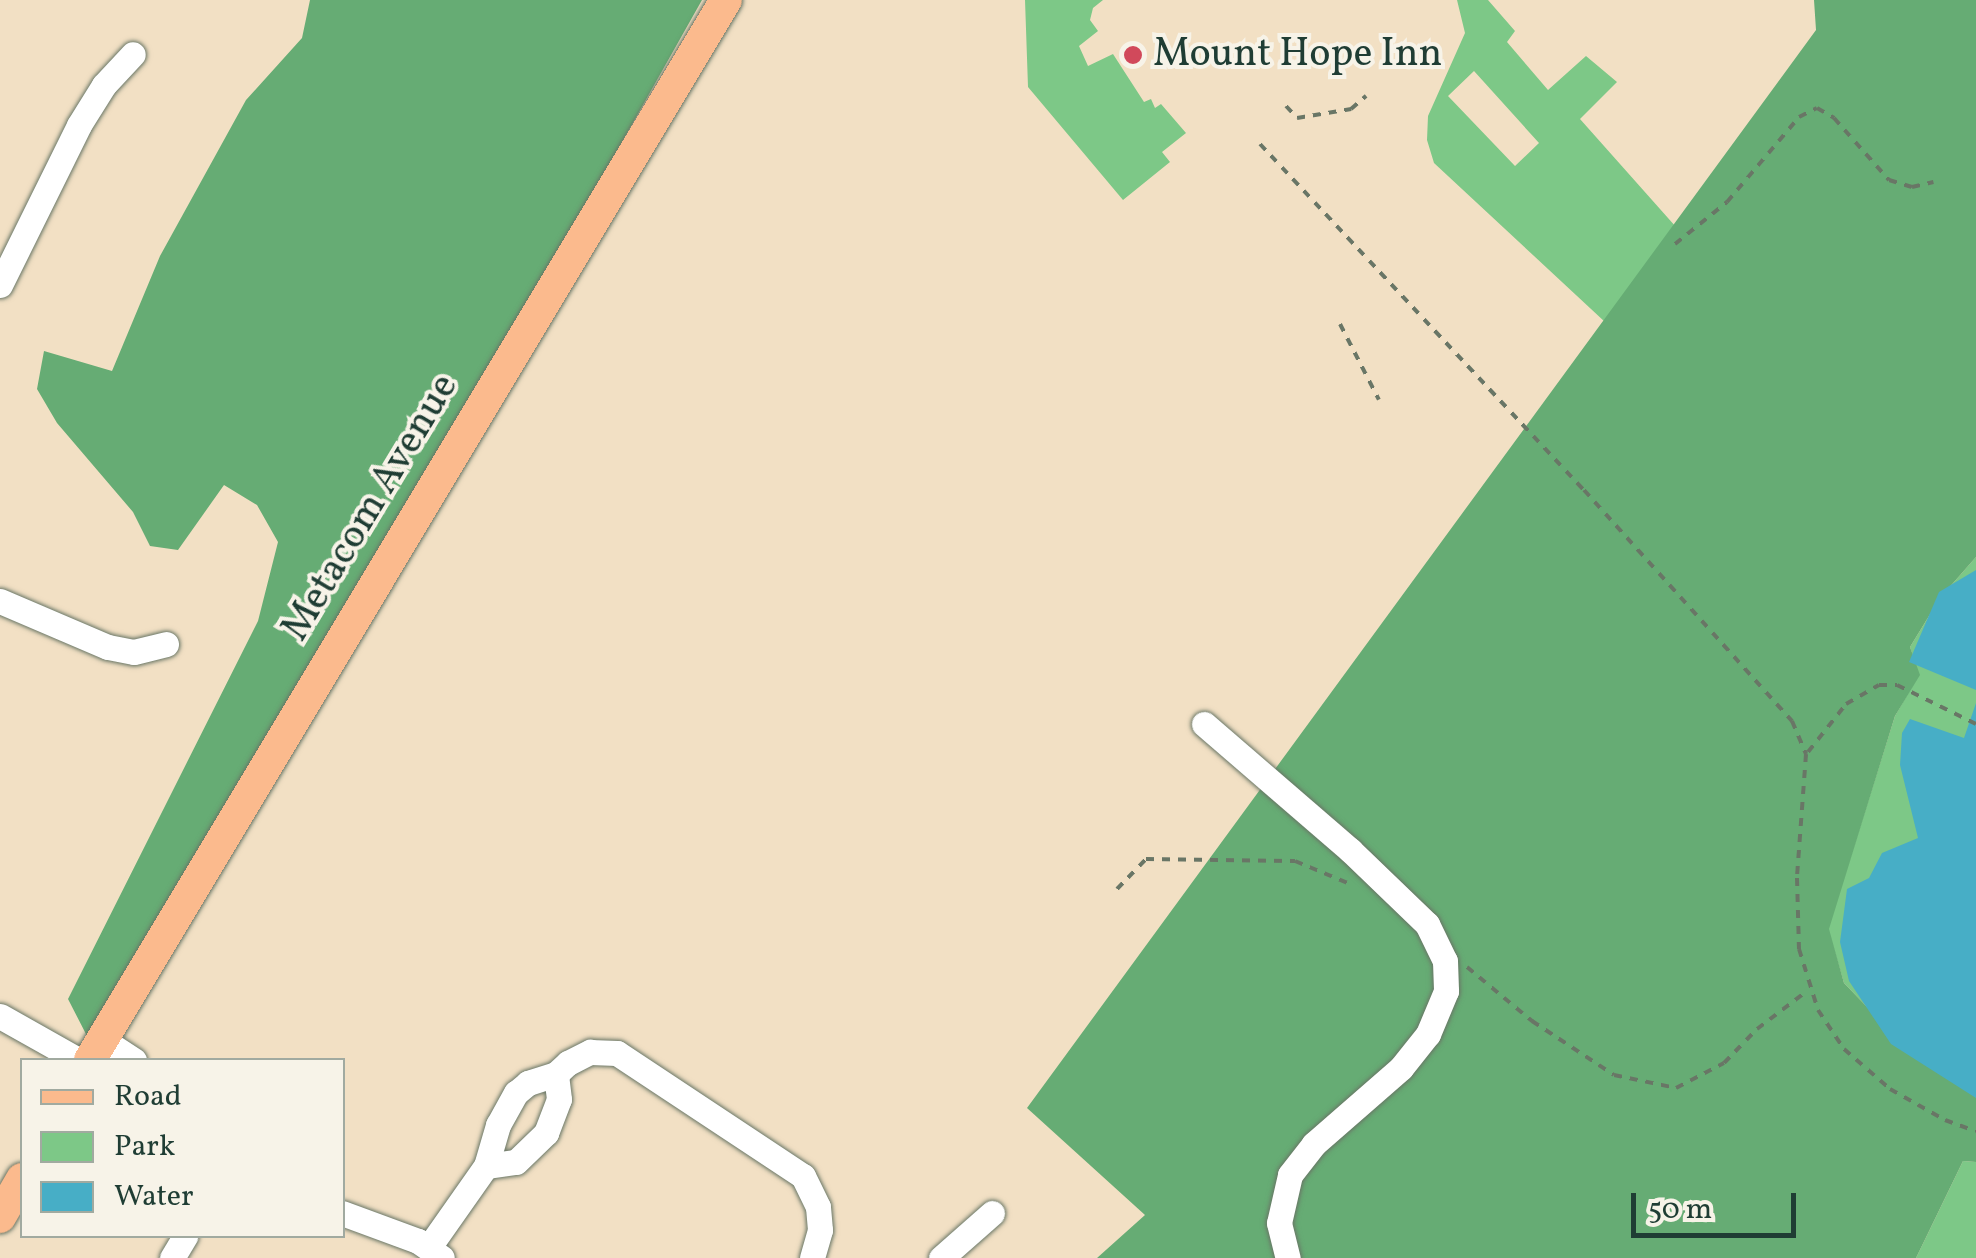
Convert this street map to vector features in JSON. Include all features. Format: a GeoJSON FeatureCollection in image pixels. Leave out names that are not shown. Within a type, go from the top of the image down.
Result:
{"type":"FeatureCollection","features":[{"type":"Feature","properties":{"kind":"main road","name":"Metacom Avenue"},"geometry":{"type":"LineString","coordinates":[[90,1054],[726,0]]}},
{"type":"Feature","properties":{"kind":"main road"},"geometry":{"type":"LineString","coordinates":[[0,1217],[20,1182]]}},
{"type":"Feature","properties":{"kind":"street"},"geometry":{"type":"LineString","coordinates":[[0,284],[79,124],[104,85],[132,54]]}},
{"type":"Feature","properties":{"kind":"street"},"geometry":{"type":"LineString","coordinates":[[0,600],[108,647],[134,652],[166,644]]}},
{"type":"Feature","properties":{"kind":"street"},"geometry":{"type":"LineString","coordinates":[[1204,724],[1350,850],[1427,924],[1445,961],[1446,991],[1428,1034],[1401,1068],[1314,1144],[1290,1175],[1279,1223],[1288,1258]]}},
{"type":"Feature","properties":{"kind":"street"},"geometry":{"type":"LineString","coordinates":[[0,1016],[90,1054],[119,1058]]}},
{"type":"Feature","properties":{"kind":"street"},"geometry":{"type":"LineString","coordinates":[[345,1214],[436,1253],[486,1166],[498,1125],[516,1094],[528,1083],[556,1074],[590,1052],[617,1053],[791,1164],[809,1186],[818,1208],[820,1230],[812,1258]]}},
{"type":"Feature","properties":{"kind":"street"},"geometry":{"type":"LineString","coordinates":[[486,1166],[516,1162],[546,1134],[558,1099],[556,1074]]}},
{"type":"Feature","properties":{"kind":"street"},"geometry":{"type":"LineString","coordinates":[[941,1258],[992,1212]]}},
{"type":"Feature","properties":{"kind":"path"},"geometry":{"type":"LineString","coordinates":[[1286,106],[1297,118],[1351,109],[1366,96]]}},
{"type":"Feature","properties":{"kind":"path"},"geometry":{"type":"LineString","coordinates":[[1675,244],[1727,202],[1799,117],[1817,108],[1834,118],[1889,180],[1912,188],[1933,182]]}},
{"type":"Feature","properties":{"kind":"path"},"geometry":{"type":"LineString","coordinates":[[1260,144],[1792,721],[1806,754],[1796,923],[1798,950],[1818,1010],[1844,1048],[1890,1089],[1945,1120],[1976,1131]]}},
{"type":"Feature","properties":{"kind":"path"},"geometry":{"type":"LineString","coordinates":[[1340,324],[1379,400]]}},
{"type":"Feature","properties":{"kind":"path"},"geometry":{"type":"LineString","coordinates":[[1806,754],[1846,704],[1879,685],[1897,685],[1976,724]]}},
{"type":"Feature","properties":{"kind":"green space"},"geometry":{"type":"Polygon","coordinates":[[[310,0],[702,0],[532,302],[87,1036],[68,999],[258,621],[278,542],[257,505],[224,485],[178,550],[150,546],[133,512],[57,423],[37,389],[44,351],[112,371],[160,256],[246,100],[302,38],[310,0]]]}},
{"type":"Feature","properties":{"kind":"green space"},"geometry":{"type":"Polygon","coordinates":[[[1025,0],[1103,0],[1093,8],[1090,20],[1098,31],[1079,46],[1088,66],[1113,54],[1144,102],[1151,99],[1155,108],[1161,104],[1186,133],[1162,152],[1170,162],[1123,200],[1028,87],[1025,0]]]}},
{"type":"Feature","properties":{"kind":"green space"},"geometry":{"type":"Polygon","coordinates":[[[1457,0],[1488,0],[1515,31],[1507,42],[1548,90],[1586,56],[1617,82],[1580,119],[1684,236],[1605,322],[1434,163],[1427,140],[1428,116],[1465,33],[1457,0]],[[1474,71],[1448,96],[1515,166],[1539,143],[1474,71]]]}},
{"type":"Feature","properties":{"kind":"green space"},"geometry":{"type":"Polygon","coordinates":[[[1814,0],[1976,0],[1976,557],[1940,598],[1910,647],[1920,675],[1895,716],[1829,929],[1844,983],[1891,1032],[1976,1085],[1976,1162],[1963,1161],[1916,1258],[1097,1258],[1145,1215],[1027,1108],[1816,30],[1814,0]]]}},
{"type":"Feature","properties":{"kind":"green space"},"geometry":{"type":"Polygon","coordinates":[[[1976,557],[1976,1085],[1891,1032],[1844,983],[1828,929],[1895,716],[1919,675],[1910,647],[1940,598],[1976,557]]]}},
{"type":"Feature","properties":{"kind":"green space"},"geometry":{"type":"Polygon","coordinates":[[[1963,1161],[1976,1162],[1976,1258],[1916,1258],[1963,1161]]]}},
{"type":"Feature","properties":{"kind":"water"},"geometry":{"type":"Polygon","coordinates":[[[1976,570],[1976,690],[1909,662],[1939,592],[1976,570]]]}},
{"type":"Feature","properties":{"kind":"water"},"geometry":{"type":"Polygon","coordinates":[[[1976,703],[1976,1098],[1891,1044],[1849,981],[1840,942],[1847,889],[1869,878],[1882,853],[1918,838],[1900,765],[1902,733],[1910,719],[1964,738],[1976,703]]]}},
{"type":"Feature","properties":{"kind":"place","name":"Mount Hope Inn"},"geometry":{"type":"Point","coordinates":[1133,55]}}]}
